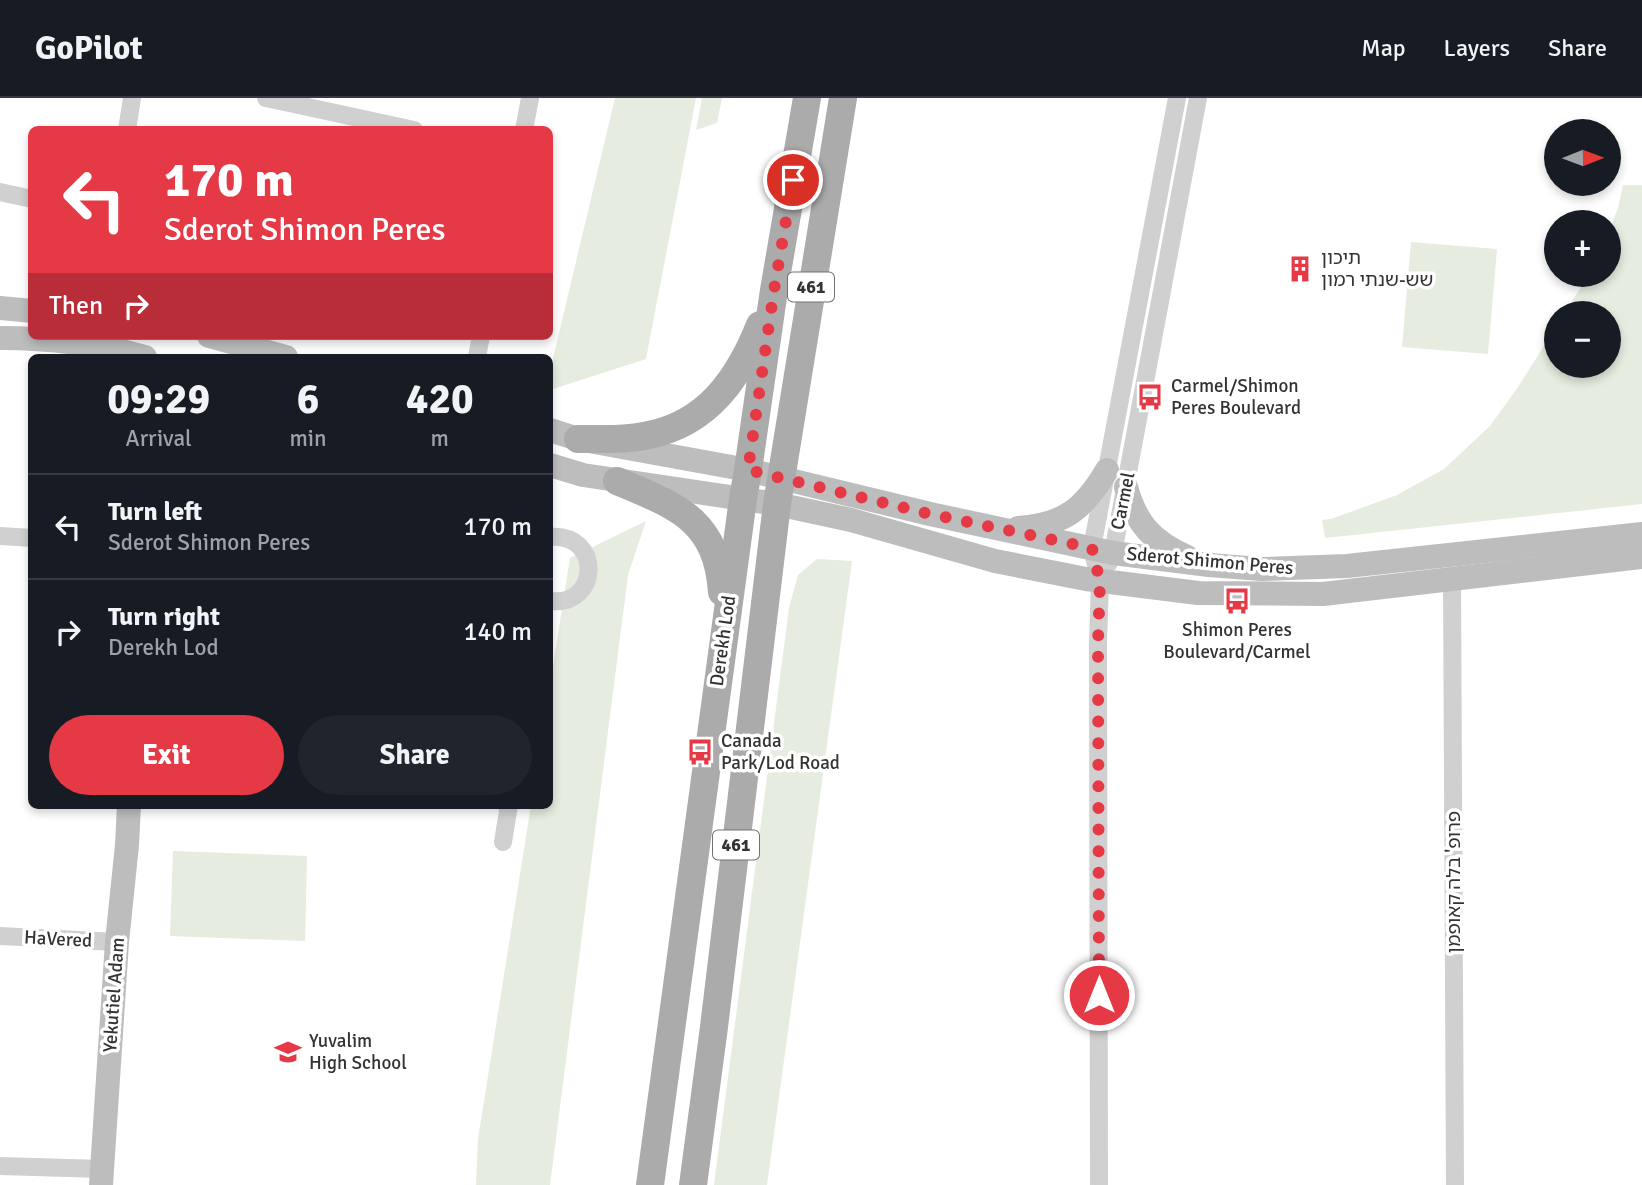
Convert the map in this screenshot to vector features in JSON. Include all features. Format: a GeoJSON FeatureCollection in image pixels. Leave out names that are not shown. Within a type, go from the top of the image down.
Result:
{"type":"FeatureCollection","features":[{"type":"Feature","properties":{"kind":"main road","name":"Derekh Lod"},"geometry":{"type":"LineString","coordinates":[[650,1185],[724,630],[774,290],[807,98]]}},
{"type":"Feature","properties":{"kind":"main road","name":"Derekh Lod"},"geometry":{"type":"LineString","coordinates":[[693,1185],[779,490],[843,98]]}},
{"type":"Feature","properties":{"kind":"main road"},"geometry":{"type":"LineString","coordinates":[[578,439],[648,436],[681,425],[702,413],[734,378],[746,358],[774,290]]}},
{"type":"Feature","properties":{"kind":"main road"},"geometry":{"type":"LineString","coordinates":[[617,481],[668,502],[695,522],[706,536],[720,572],[724,630]]}},
{"type":"Feature","properties":{"kind":"street"},"geometry":{"type":"LineString","coordinates":[[128,126],[132,98]]}},
{"type":"Feature","properties":{"kind":"street"},"geometry":{"type":"LineString","coordinates":[[266,98],[396,126]]}},
{"type":"Feature","properties":{"kind":"street"},"geometry":{"type":"LineString","coordinates":[[525,126],[530,98]]}},
{"type":"Feature","properties":{"kind":"street","name":"Carmel"},"geometry":{"type":"LineString","coordinates":[[1100,582],[1107,471],[1177,98]]}},
{"type":"Feature","properties":{"kind":"street","name":"Carmel"},"geometry":{"type":"LineString","coordinates":[[1103,550],[1126,487],[1198,98]]}},
{"type":"Feature","properties":{"kind":"street"},"geometry":{"type":"LineString","coordinates":[[0,192],[28,198]]}},
{"type":"Feature","properties":{"kind":"street"},"geometry":{"type":"LineString","coordinates":[[0,308],[28,311]]}},
{"type":"Feature","properties":{"kind":"street"},"geometry":{"type":"LineString","coordinates":[[0,338],[28,338]]}},
{"type":"Feature","properties":{"kind":"street"},"geometry":{"type":"LineString","coordinates":[[51,340],[133,354]]}},
{"type":"Feature","properties":{"kind":"street"},"geometry":{"type":"LineString","coordinates":[[224,340],[275,354]]}},
{"type":"Feature","properties":{"kind":"street","name":"Sderot Shimon Peres"},"geometry":{"type":"LineString","coordinates":[[553,431],[578,439],[748,470],[779,490],[852,520],[995,561],[1100,582],[1198,593],[1323,594],[1642,557]]}},
{"type":"Feature","properties":{"kind":"street","name":"Sderot Shimon Peres"},"geometry":{"type":"LineString","coordinates":[[553,466],[617,481],[743,499],[779,490],[930,514],[1103,550],[1262,569],[1397,562],[1642,534]]}},
{"type":"Feature","properties":{"kind":"street"},"geometry":{"type":"LineString","coordinates":[[1002,529],[1043,524],[1075,511],[1096,489],[1107,471]]}},
{"type":"Feature","properties":{"kind":"street"},"geometry":{"type":"LineString","coordinates":[[1126,487],[1142,526],[1154,538],[1171,550],[1204,564]]}},
{"type":"Feature","properties":{"kind":"street"},"geometry":{"type":"LineString","coordinates":[[0,536],[28,538]]}},
{"type":"Feature","properties":{"kind":"street"},"geometry":{"type":"LineString","coordinates":[[553,537],[561,536],[579,545],[586,554],[589,575],[579,593],[570,599],[553,601]]}},
{"type":"Feature","properties":{"kind":"street","name":"פרופ' בלה קאופמן"},"geometry":{"type":"LineString","coordinates":[[1452,579],[1455,1185]]}},
{"type":"Feature","properties":{"kind":"street"},"geometry":{"type":"LineString","coordinates":[[1099,1185],[1100,582]]}},
{"type":"Feature","properties":{"kind":"street","name":"Yekutiel Adam"},"geometry":{"type":"LineString","coordinates":[[102,1177],[129,809]]}},
{"type":"Feature","properties":{"kind":"street"},"geometry":{"type":"LineString","coordinates":[[503,842],[508,809]]}},
{"type":"Feature","properties":{"kind":"street","name":"HaVered"},"geometry":{"type":"LineString","coordinates":[[0,936],[117,943]]}},
{"type":"Feature","properties":{"kind":"street"},"geometry":{"type":"LineString","coordinates":[[0,1166],[102,1177]]}},
{"type":"Feature","properties":{"kind":"shaded area"},"geometry":{"type":"Polygon","coordinates":[[[615,98],[696,98],[646,359],[553,389],[553,358],[615,98]]]}},
{"type":"Feature","properties":{"kind":"shaded area"},"geometry":{"type":"Polygon","coordinates":[[[702,98],[722,98],[717,123],[696,130],[702,98]]]}},
{"type":"Feature","properties":{"kind":"shaded area"},"geometry":{"type":"Polygon","coordinates":[[[1623,185],[1642,185],[1642,504],[1325,538],[1322,520],[1397,495],[1444,469],[1490,426],[1544,346],[1544,378],[1621,378],[1621,301],[1572,301],[1581,287],[1621,287],[1621,210],[1617,210],[1623,185]]]}},
{"type":"Feature","properties":{"kind":"shaded area"},"geometry":{"type":"Polygon","coordinates":[[[1411,242],[1497,249],[1488,354],[1402,347],[1411,242]]]}},
{"type":"Feature","properties":{"kind":"shaded area"},"geometry":{"type":"Polygon","coordinates":[[[646,521],[628,575],[550,1185],[476,1185],[478,1139],[530,809],[553,809],[553,667],[570,558],[646,521]]]}},
{"type":"Feature","properties":{"kind":"shaded area"},"geometry":{"type":"Polygon","coordinates":[[[817,559],[852,561],[767,1185],[714,1185],[789,608],[798,575],[817,559]]]}},
{"type":"Feature","properties":{"kind":"shaded area"},"geometry":{"type":"Polygon","coordinates":[[[173,851],[307,856],[305,941],[170,936],[173,851]]]}},
{"type":"Feature","properties":{"kind":"place","name":"תיכון שש-שנתי רמון"},"geometry":{"type":"Point","coordinates":[1300,269]}},
{"type":"Feature","properties":{"kind":"place","name":"Carmel/Shimon Peres Boulevard"},"geometry":{"type":"Point","coordinates":[1150,397]}},
{"type":"Feature","properties":{"kind":"place","name":"Shimon Peres Boulevard/Carmel"},"geometry":{"type":"Point","coordinates":[1237,601]}},
{"type":"Feature","properties":{"kind":"place","name":"Canada Park/Lod Road"},"geometry":{"type":"Point","coordinates":[700,752]}},
{"type":"Feature","properties":{"kind":"place","name":"Yuvalim High School"},"geometry":{"type":"Point","coordinates":[288,1052]}},
{"type":"Feature","properties":{"kind":"route"},"geometry":{"type":"LineString","coordinates":[[793,180],[748,470],[930,514],[1092,548],[1100,582],[1099,995]]}}]}
